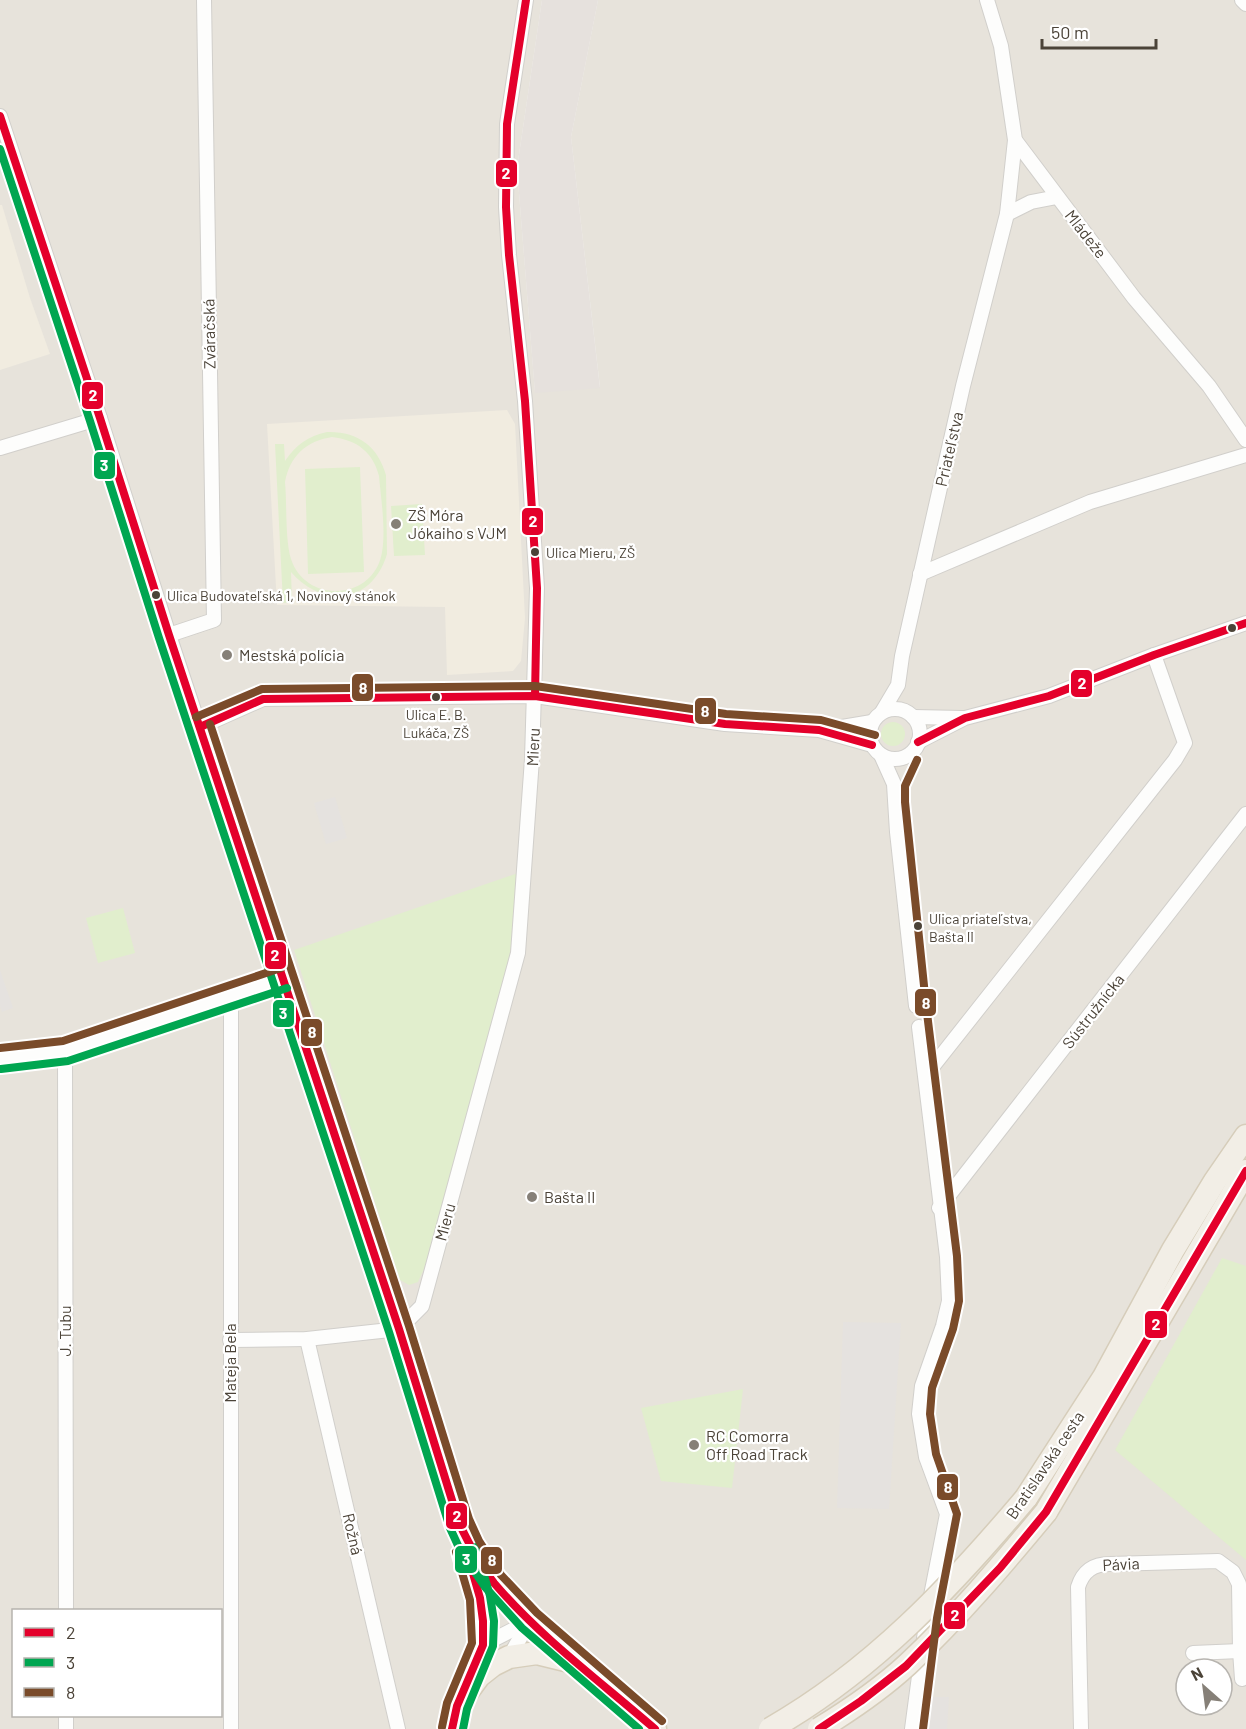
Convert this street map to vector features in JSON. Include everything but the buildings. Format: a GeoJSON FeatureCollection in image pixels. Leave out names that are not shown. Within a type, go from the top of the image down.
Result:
{"type":"FeatureCollection","features":[{"type":"Feature","properties":{"kind":"main road","name":"Bratislavská cesta"},"geometry":{"type":"LineString","coordinates":[[770,1729],[817,1700],[891,1644],[973,1560],[1026,1498],[1104,1377],[1173,1250],[1215,1181],[1246,1136]]}},
{"type":"Feature","properties":{"kind":"main road","name":"Bratislavská cesta"},"geometry":{"type":"LineString","coordinates":[[819,1729],[861,1701],[906,1666],[992,1577],[1046,1512],[1246,1171]]}},
{"type":"Feature","properties":{"kind":"main road"},"geometry":{"type":"LineString","coordinates":[[452,1729],[457,1706],[479,1677],[493,1665],[509,1657],[537,1653],[578,1663],[655,1729]]}},
{"type":"Feature","properties":{"kind":"street","name":"Zváračská"},"geometry":{"type":"LineString","coordinates":[[169,635],[214,620],[204,0]]}},
{"type":"Feature","properties":{"kind":"street","name":"Mieru"},"geometry":{"type":"LineString","coordinates":[[399,1329],[422,1306],[518,953],[535,696],[535,565],[525,401],[506,207],[507,124],[526,0]]}},
{"type":"Feature","properties":{"kind":"street","name":"Mládeže"},"geometry":{"type":"LineString","coordinates":[[987,0],[1001,46],[1015,140],[1134,298],[1209,386],[1246,440]]}},
{"type":"Feature","properties":{"kind":"street"},"geometry":{"type":"LineString","coordinates":[[1242,0],[1246,4]]}},
{"type":"Feature","properties":{"kind":"street"},"geometry":{"type":"LineString","coordinates":[[0,116],[399,1329],[459,1523],[480,1598],[483,1645],[457,1706]]}},
{"type":"Feature","properties":{"kind":"street","name":"Priateľstva"},"geometry":{"type":"LineString","coordinates":[[877,717],[898,685],[902,656],[963,386],[1007,214],[1015,140]]}},
{"type":"Feature","properties":{"kind":"street"},"geometry":{"type":"LineString","coordinates":[[1007,214],[1031,202],[1057,197]]}},
{"type":"Feature","properties":{"kind":"street"},"geometry":{"type":"LineString","coordinates":[[0,447],[100,418]]}},
{"type":"Feature","properties":{"kind":"street"},"geometry":{"type":"LineString","coordinates":[[920,574],[1090,502],[1246,455]]}},
{"type":"Feature","properties":{"kind":"street"},"geometry":{"type":"LineString","coordinates":[[894,784],[908,755],[918,742],[965,718],[1049,696],[1154,655],[1246,623]]}},
{"type":"Feature","properties":{"kind":"street"},"geometry":{"type":"LineString","coordinates":[[926,1075],[1185,743],[1154,655]]}},
{"type":"Feature","properties":{"kind":"street"},"geometry":{"type":"LineString","coordinates":[[898,685],[920,730],[918,742]]}},
{"type":"Feature","properties":{"kind":"street"},"geometry":{"type":"LineString","coordinates":[[200,727],[263,699],[535,696],[724,724],[819,730],[896,759],[908,755]]}},
{"type":"Feature","properties":{"kind":"street"},"geometry":{"type":"LineString","coordinates":[[819,730],[877,717],[894,709],[912,716],[965,718]]}},
{"type":"Feature","properties":{"kind":"street"},"geometry":{"type":"LineString","coordinates":[[877,717],[869,734],[894,784],[916,1006]]}},
{"type":"Feature","properties":{"kind":"street","name":"Sústružnícka"},"geometry":{"type":"LineString","coordinates":[[939,1208],[1246,814]]}},
{"type":"Feature","properties":{"kind":"street"},"geometry":{"type":"LineString","coordinates":[[0,1059],[65,1051],[284,978]]}},
{"type":"Feature","properties":{"kind":"street","name":"Mateja Bela"},"geometry":{"type":"LineString","coordinates":[[231,997],[231,1729]]}},
{"type":"Feature","properties":{"kind":"street"},"geometry":{"type":"LineString","coordinates":[[912,1729],[927,1616],[947,1515],[926,1457],[919,1414],[922,1386],[943,1326],[949,1301],[926,1075],[919,1028]]}},
{"type":"Feature","properties":{"kind":"street","name":"J. Tubu"},"geometry":{"type":"LineString","coordinates":[[65,1051],[66,1609]]}},
{"type":"Feature","properties":{"kind":"street"},"geometry":{"type":"LineString","coordinates":[[230,1340],[307,1339],[399,1329]]}},
{"type":"Feature","properties":{"kind":"street","name":"Rožná"},"geometry":{"type":"LineString","coordinates":[[307,1339],[398,1729]]}},
{"type":"Feature","properties":{"kind":"street"},"geometry":{"type":"LineString","coordinates":[[459,1523],[470,1546],[493,1581],[530,1621],[578,1663]]}},
{"type":"Feature","properties":{"kind":"street","name":"Pávia"},"geometry":{"type":"LineString","coordinates":[[1081,1729],[1078,1587],[1084,1574],[1095,1566],[1218,1561],[1224,1563],[1233,1572],[1239,1584],[1242,1679]]}},
{"type":"Feature","properties":{"kind":"street"},"geometry":{"type":"LineString","coordinates":[[483,1645],[530,1621]]}},
{"type":"Feature","properties":{"kind":"street"},"geometry":{"type":"LineString","coordinates":[[509,1657],[530,1621]]}},
{"type":"Feature","properties":{"kind":"street"},"geometry":{"type":"LineString","coordinates":[[1193,1653],[1240,1651]]}},
{"type":"Feature","properties":{"kind":"shaded area"},"geometry":{"type":"Polygon","coordinates":[[[0,0],[542,0],[517,168],[535,392],[600,387],[571,137],[598,0],[1246,0],[1246,1729],[0,1729],[0,0]]]}},
{"type":"Feature","properties":{"kind":"shaded area"},"geometry":{"type":"Polygon","coordinates":[[[542,0],[598,0],[571,137],[600,388],[535,393],[517,168],[542,0]]]}},
{"type":"Feature","properties":{"kind":"shaded area"},"geometry":{"type":"Polygon","coordinates":[[[0,205],[2,205],[30,298],[50,354],[0,370],[0,205]]]}},
{"type":"Feature","properties":{"kind":"shaded area","name":"ZŠ Móra Jókaiho s VJM"},"geometry":{"type":"Polygon","coordinates":[[[507,410],[515,424],[525,618],[521,661],[513,671],[447,675],[445,607],[277,605],[267,424],[507,410]]]}},
{"type":"Feature","properties":{"kind":"shaded area"},"geometry":{"type":"Polygon","coordinates":[[[335,797],[347,838],[326,844],[314,803],[335,797]]]}},
{"type":"Feature","properties":{"kind":"shaded area"},"geometry":{"type":"Polygon","coordinates":[[[0,970],[13,1008],[2,1012],[0,1006],[0,970]]]}},
{"type":"Feature","properties":{"kind":"shaded area"},"geometry":{"type":"Polygon","coordinates":[[[843,1322],[901,1323],[889,1509],[837,1508],[843,1322]]]}},
{"type":"Feature","properties":{"kind":"shaded area"},"geometry":{"type":"Polygon","coordinates":[[[927,1697],[949,1697],[947,1729],[925,1729],[927,1697]]]}},
{"type":"Feature","properties":{"kind":"green space"},"geometry":{"type":"Polygon","coordinates":[[[327,432],[348,434],[357,438],[372,448],[378,456],[386,475],[387,554],[380,571],[370,583],[345,596],[331,596],[317,592],[291,572],[292,602],[283,603],[275,444],[284,444],[285,461],[303,442],[327,432]],[[332,437],[307,446],[295,457],[285,482],[287,532],[291,559],[298,573],[308,582],[320,589],[334,591],[348,590],[360,585],[371,576],[379,563],[383,544],[379,476],[373,460],[356,444],[332,437]]]}},
{"type":"Feature","properties":{"kind":"green space"},"geometry":{"type":"Polygon","coordinates":[[[360,467],[364,572],[308,574],[305,469],[360,467]]]}},
{"type":"Feature","properties":{"kind":"green space"},"geometry":{"type":"Polygon","coordinates":[[[422,504],[425,555],[394,556],[391,506],[422,504]]]}},
{"type":"Feature","properties":{"kind":"green space"},"geometry":{"type":"Polygon","coordinates":[[[893,722],[902,725],[905,734],[902,743],[893,746],[884,743],[881,734],[884,725],[893,722]]]}},
{"type":"Feature","properties":{"kind":"green space"},"geometry":{"type":"Polygon","coordinates":[[[521,872],[508,969],[424,1269],[418,1282],[409,1285],[400,1280],[294,950],[521,872]]]}},
{"type":"Feature","properties":{"kind":"green space"},"geometry":{"type":"Polygon","coordinates":[[[123,908],[135,953],[98,963],[86,918],[123,908]]]}},
{"type":"Feature","properties":{"kind":"green space"},"geometry":{"type":"Polygon","coordinates":[[[1222,1258],[1246,1266],[1246,1560],[1115,1450],[1222,1258]]]}},
{"type":"Feature","properties":{"kind":"green space","name":"RC Comorra Off Road Track"},"geometry":{"type":"Polygon","coordinates":[[[743,1389],[732,1488],[661,1481],[641,1408],[743,1389]]]}},
{"type":"Feature","properties":{"kind":"transit line","name":"2"},"geometry":{"type":"LineString","coordinates":[[526,0],[507,124],[506,207],[525,401],[537,588],[535,696]]}},
{"type":"Feature","properties":{"kind":"transit line","name":"2"},"geometry":{"type":"LineString","coordinates":[[0,116],[399,1329],[459,1523],[484,1569],[512,1603],[551,1641],[655,1729]]}},
{"type":"Feature","properties":{"kind":"transit line","name":"3"},"geometry":{"type":"LineString","coordinates":[[0,149],[389,1332],[450,1528],[461,1552],[485,1587],[522,1628],[639,1729]]}},
{"type":"Feature","properties":{"kind":"transit line","name":"2"},"geometry":{"type":"LineString","coordinates":[[918,742],[965,718],[1049,696],[1154,655],[1246,623]]}},
{"type":"Feature","properties":{"kind":"transit line","name":"8"},"geometry":{"type":"LineString","coordinates":[[196,717],[262,689],[535,686],[726,714],[821,720],[875,735]]}},
{"type":"Feature","properties":{"kind":"transit line","name":"2"},"geometry":{"type":"LineString","coordinates":[[200,727],[263,699],[535,696],[725,724],[819,730],[872,745]]}},
{"type":"Feature","properties":{"kind":"transit line","name":"8"},"geometry":{"type":"LineString","coordinates":[[210,724],[409,1326],[469,1519],[479,1541],[501,1575],[537,1613],[662,1721]]}},
{"type":"Feature","properties":{"kind":"transit line","name":"8"},"geometry":{"type":"LineString","coordinates":[[917,760],[905,786],[905,802],[926,1005],[957,1256],[959,1301],[953,1329],[932,1388],[930,1414],[936,1454],[957,1514],[937,1618],[923,1729]]}},
{"type":"Feature","properties":{"kind":"transit line","name":"8"},"geometry":{"type":"LineString","coordinates":[[0,1048],[63,1041],[281,968]]}},
{"type":"Feature","properties":{"kind":"transit line","name":"3"},"geometry":{"type":"LineString","coordinates":[[1,1069],[68,1061],[287,988]]}},
{"type":"Feature","properties":{"kind":"transit line","name":"2"},"geometry":{"type":"LineString","coordinates":[[819,1729],[861,1701],[906,1666],[1000,1568],[1046,1512],[1246,1171]]}},
{"type":"Feature","properties":{"kind":"transit line","name":"3"},"geometry":{"type":"LineString","coordinates":[[463,1729],[467,1709],[493,1646],[494,1621],[490,1596],[476,1547]]}},
{"type":"Feature","properties":{"kind":"transit line","name":"2"},"geometry":{"type":"LineString","coordinates":[[452,1729],[457,1706],[483,1645],[480,1598],[466,1549]]}},
{"type":"Feature","properties":{"kind":"transit line","name":"8"},"geometry":{"type":"LineString","coordinates":[[442,1727],[447,1703],[472,1643],[470,1600],[456,1552]]}},
{"type":"Feature","properties":{"kind":"place","name":"ZŠ Móra Jókaiho s VJM"},"geometry":{"type":"Point","coordinates":[396,524]}},
{"type":"Feature","properties":{"kind":"place","name":"Ulica Mieru, ZŠ"},"geometry":{"type":"Point","coordinates":[535,552]}},
{"type":"Feature","properties":{"kind":"place","name":"Ulica Budovateľská 1, Novinový stánok"},"geometry":{"type":"Point","coordinates":[156,595]}},
{"type":"Feature","properties":{"kind":"place","name":"Mestská polícia"},"geometry":{"type":"Point","coordinates":[227,655]}},
{"type":"Feature","properties":{"kind":"place","name":"Ulica E. B. Lukáča, ZŠ"},"geometry":{"type":"Point","coordinates":[436,697]}},
{"type":"Feature","properties":{"kind":"place","name":"Ulica priateľstva, Bašta II"},"geometry":{"type":"Point","coordinates":[918,926]}},
{"type":"Feature","properties":{"kind":"place","name":"Bašta II"},"geometry":{"type":"Point","coordinates":[532,1197]}},
{"type":"Feature","properties":{"kind":"place","name":"RC Comorra Off Road Track"},"geometry":{"type":"Point","coordinates":[694,1445]}}]}
